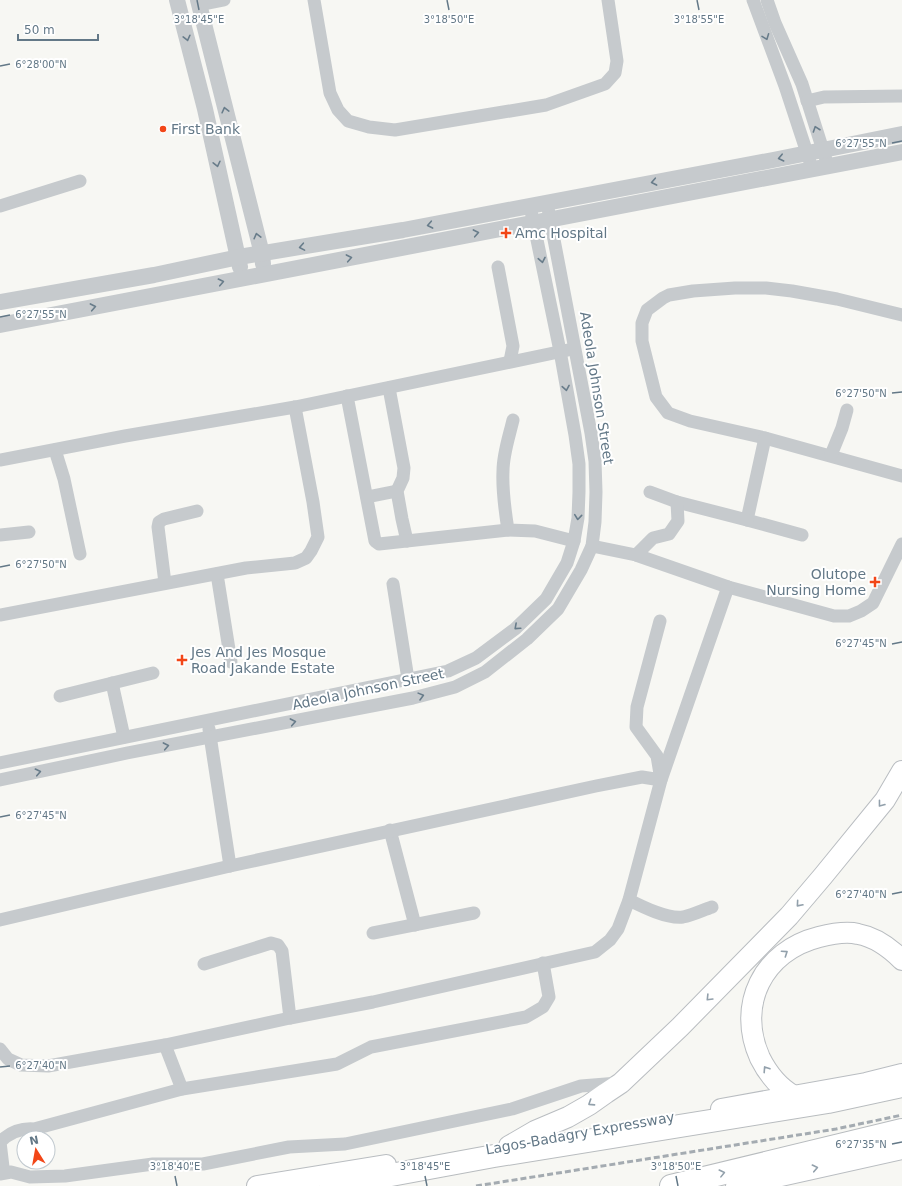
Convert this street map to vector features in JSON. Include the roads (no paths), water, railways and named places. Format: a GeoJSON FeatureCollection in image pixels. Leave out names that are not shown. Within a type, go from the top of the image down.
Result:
{"type":"FeatureCollection","features":[{"type":"Feature","properties":{"kind":"highway","name":"Lagos-Badagry Expressway"},"geometry":{"type":"LineString","coordinates":[[331,1186],[494,1156],[828,1102],[902,1086]]}},
{"type":"Feature","properties":{"kind":"highway"},"geometry":{"type":"LineString","coordinates":[[671,1186],[902,1130]]}},
{"type":"Feature","properties":{"kind":"main road"},"geometry":{"type":"LineString","coordinates":[[509,1146],[535,1131],[579,1111],[621,1083],[680,1027],[789,916],[885,800],[902,771]]}},
{"type":"Feature","properties":{"kind":"main road"},"geometry":{"type":"LineString","coordinates":[[794,1096],[778,1085],[764,1066],[754,1045],[751,1022],[754,998],[765,972],[781,955],[807,940],[833,934],[857,933],[875,939],[893,951],[902,960]]}},
{"type":"Feature","properties":{"kind":"main road","name":"Lagos-Badagry Expressway"},"geometry":{"type":"LineString","coordinates":[[257,1186],[509,1146],[866,1083],[902,1074]]}},
{"type":"Feature","properties":{"kind":"main road"},"geometry":{"type":"LineString","coordinates":[[736,1186],[902,1149]]}},
{"type":"Feature","properties":{"kind":"main road"},"geometry":{"type":"LineString","coordinates":[[770,1186],[773,1182],[794,1173]]}},
{"type":"Feature","properties":{"kind":"street"},"geometry":{"type":"LineString","coordinates":[[177,0],[205,109],[239,257],[242,278]]}},
{"type":"Feature","properties":{"kind":"street"},"geometry":{"type":"LineString","coordinates":[[224,0],[198,3],[262,254],[265,274]]}},
{"type":"Feature","properties":{"kind":"street"},"geometry":{"type":"LineString","coordinates":[[314,0],[330,93],[338,110],[348,121],[369,127],[395,130],[546,106],[605,84],[615,73],[617,61],[608,0]]}},
{"type":"Feature","properties":{"kind":"street"},"geometry":{"type":"LineString","coordinates":[[753,0],[785,86],[812,169]]}},
{"type":"Feature","properties":{"kind":"street"},"geometry":{"type":"LineString","coordinates":[[767,0],[775,23],[802,84],[828,166]]}},
{"type":"Feature","properties":{"kind":"street"},"geometry":{"type":"LineString","coordinates":[[808,101],[824,97],[902,96]]}},
{"type":"Feature","properties":{"kind":"street"},"geometry":{"type":"LineString","coordinates":[[0,302],[154,275],[239,257],[403,230],[902,134]]}},
{"type":"Feature","properties":{"kind":"street"},"geometry":{"type":"LineString","coordinates":[[0,325],[902,152]]}},
{"type":"Feature","properties":{"kind":"street"},"geometry":{"type":"LineString","coordinates":[[0,206],[80,181]]}},
{"type":"Feature","properties":{"kind":"street","name":"Adeola Johnson Street"},"geometry":{"type":"LineString","coordinates":[[0,780],[128,753],[414,698],[455,687],[485,672],[527,639],[558,609],[581,570],[592,546],[596,500],[591,433],[576,348],[547,203]]}},
{"type":"Feature","properties":{"kind":"street","name":"Adeola Johnson Street"},"geometry":{"type":"LineString","coordinates":[[0,763],[448,671],[476,658],[515,629],[546,599],[567,563],[574,541],[578,518],[579,464],[560,351],[530,206]]}},
{"type":"Feature","properties":{"kind":"street"},"geometry":{"type":"LineString","coordinates":[[498,267],[512,346],[510,361]]}},
{"type":"Feature","properties":{"kind":"street"},"geometry":{"type":"LineString","coordinates":[[902,315],[837,299],[766,288],[677,293],[663,298],[647,310],[642,323],[642,341],[656,397],[668,413],[690,421],[832,455],[902,476]]}},
{"type":"Feature","properties":{"kind":"street"},"geometry":{"type":"LineString","coordinates":[[0,460],[124,436],[295,407],[576,348]]}},
{"type":"Feature","properties":{"kind":"street"},"geometry":{"type":"LineString","coordinates":[[388,388],[404,468],[403,478],[397,491],[407,541]]}},
{"type":"Feature","properties":{"kind":"street"},"geometry":{"type":"LineString","coordinates":[[347,396],[375,541],[379,544],[508,530],[535,531],[574,541]]}},
{"type":"Feature","properties":{"kind":"street"},"geometry":{"type":"LineString","coordinates":[[0,615],[246,568],[296,563],[306,558],[318,536],[295,407]]}},
{"type":"Feature","properties":{"kind":"street"},"geometry":{"type":"LineString","coordinates":[[832,455],[847,410]]}},
{"type":"Feature","properties":{"kind":"street"},"geometry":{"type":"LineString","coordinates":[[508,530],[502,491],[502,470],[514,420]]}},
{"type":"Feature","properties":{"kind":"street"},"geometry":{"type":"LineString","coordinates":[[747,520],[765,438]]}},
{"type":"Feature","properties":{"kind":"street"},"geometry":{"type":"LineString","coordinates":[[55,450],[64,479],[80,554]]}},
{"type":"Feature","properties":{"kind":"street"},"geometry":{"type":"LineString","coordinates":[[367,497],[397,491]]}},
{"type":"Feature","properties":{"kind":"street"},"geometry":{"type":"LineString","coordinates":[[650,492],[677,502],[802,535]]}},
{"type":"Feature","properties":{"kind":"street"},"geometry":{"type":"LineString","coordinates":[[636,555],[654,538],[669,534],[678,520],[677,502]]}},
{"type":"Feature","properties":{"kind":"street"},"geometry":{"type":"LineString","coordinates":[[165,583],[158,527],[159,522],[164,519],[197,511]]}},
{"type":"Feature","properties":{"kind":"street"},"geometry":{"type":"LineString","coordinates":[[0,535],[29,532]]}},
{"type":"Feature","properties":{"kind":"street"},"geometry":{"type":"LineString","coordinates":[[592,546],[636,555],[728,587],[834,616],[849,616],[861,611],[873,602],[902,544]]}},
{"type":"Feature","properties":{"kind":"street"},"geometry":{"type":"LineString","coordinates":[[217,574],[231,662]]}},
{"type":"Feature","properties":{"kind":"street"},"geometry":{"type":"LineString","coordinates":[[393,584],[408,679]]}},
{"type":"Feature","properties":{"kind":"street"},"geometry":{"type":"LineString","coordinates":[[0,1048],[8,1059],[21,1066],[48,1066],[165,1045],[373,1002],[595,952],[610,940],[618,929],[629,900],[661,780],[728,587]]}},
{"type":"Feature","properties":{"kind":"street"},"geometry":{"type":"LineString","coordinates":[[660,620],[637,707],[636,727],[658,756],[661,780]]}},
{"type":"Feature","properties":{"kind":"street"},"geometry":{"type":"LineString","coordinates":[[60,696],[153,673]]}},
{"type":"Feature","properties":{"kind":"street"},"geometry":{"type":"LineString","coordinates":[[112,683],[124,737]]}},
{"type":"Feature","properties":{"kind":"street"},"geometry":{"type":"LineString","coordinates":[[207,721],[230,866]]}},
{"type":"Feature","properties":{"kind":"street"},"geometry":{"type":"LineString","coordinates":[[0,920],[390,830],[642,777],[661,780]]}},
{"type":"Feature","properties":{"kind":"street"},"geometry":{"type":"LineString","coordinates":[[390,830],[415,925]]}},
{"type":"Feature","properties":{"kind":"street"},"geometry":{"type":"LineString","coordinates":[[629,900],[648,909],[681,917],[695,914],[712,907]]}},
{"type":"Feature","properties":{"kind":"street"},"geometry":{"type":"LineString","coordinates":[[373,933],[474,913]]}},
{"type":"Feature","properties":{"kind":"street"},"geometry":{"type":"LineString","coordinates":[[204,964],[271,943],[278,946],[282,951],[290,1018]]}},
{"type":"Feature","properties":{"kind":"street"},"geometry":{"type":"LineString","coordinates":[[0,1173],[3,1167],[0,1142],[9,1134],[25,1128],[34,1128],[182,1089],[337,1064],[371,1048],[526,1017],[543,1007],[549,997],[543,963]]}},
{"type":"Feature","properties":{"kind":"street"},"geometry":{"type":"LineString","coordinates":[[165,1045],[182,1089]]}},
{"type":"Feature","properties":{"kind":"street"},"geometry":{"type":"LineString","coordinates":[[0,1173],[11,1172],[30,1177],[65,1176],[153,1164],[203,1164],[289,1147],[345,1144],[512,1109],[581,1086],[621,1083]]}},
{"type":"Feature","properties":{"kind":"railway"},"geometry":{"type":"LineString","coordinates":[[476,1186],[836,1129],[902,1115]]}},
{"type":"Feature","properties":{"kind":"place","name":"First Bank"},"geometry":{"type":"Point","coordinates":[163,129]}},
{"type":"Feature","properties":{"kind":"place","name":"Amc Hospital"},"geometry":{"type":"Point","coordinates":[506,233]}},
{"type":"Feature","properties":{"kind":"place","name":"Olutope Nursing Home"},"geometry":{"type":"Point","coordinates":[875,582]}},
{"type":"Feature","properties":{"kind":"place","name":"Jes And Jes Mosque Road Jakande Estate"},"geometry":{"type":"Point","coordinates":[182,660]}}]}
